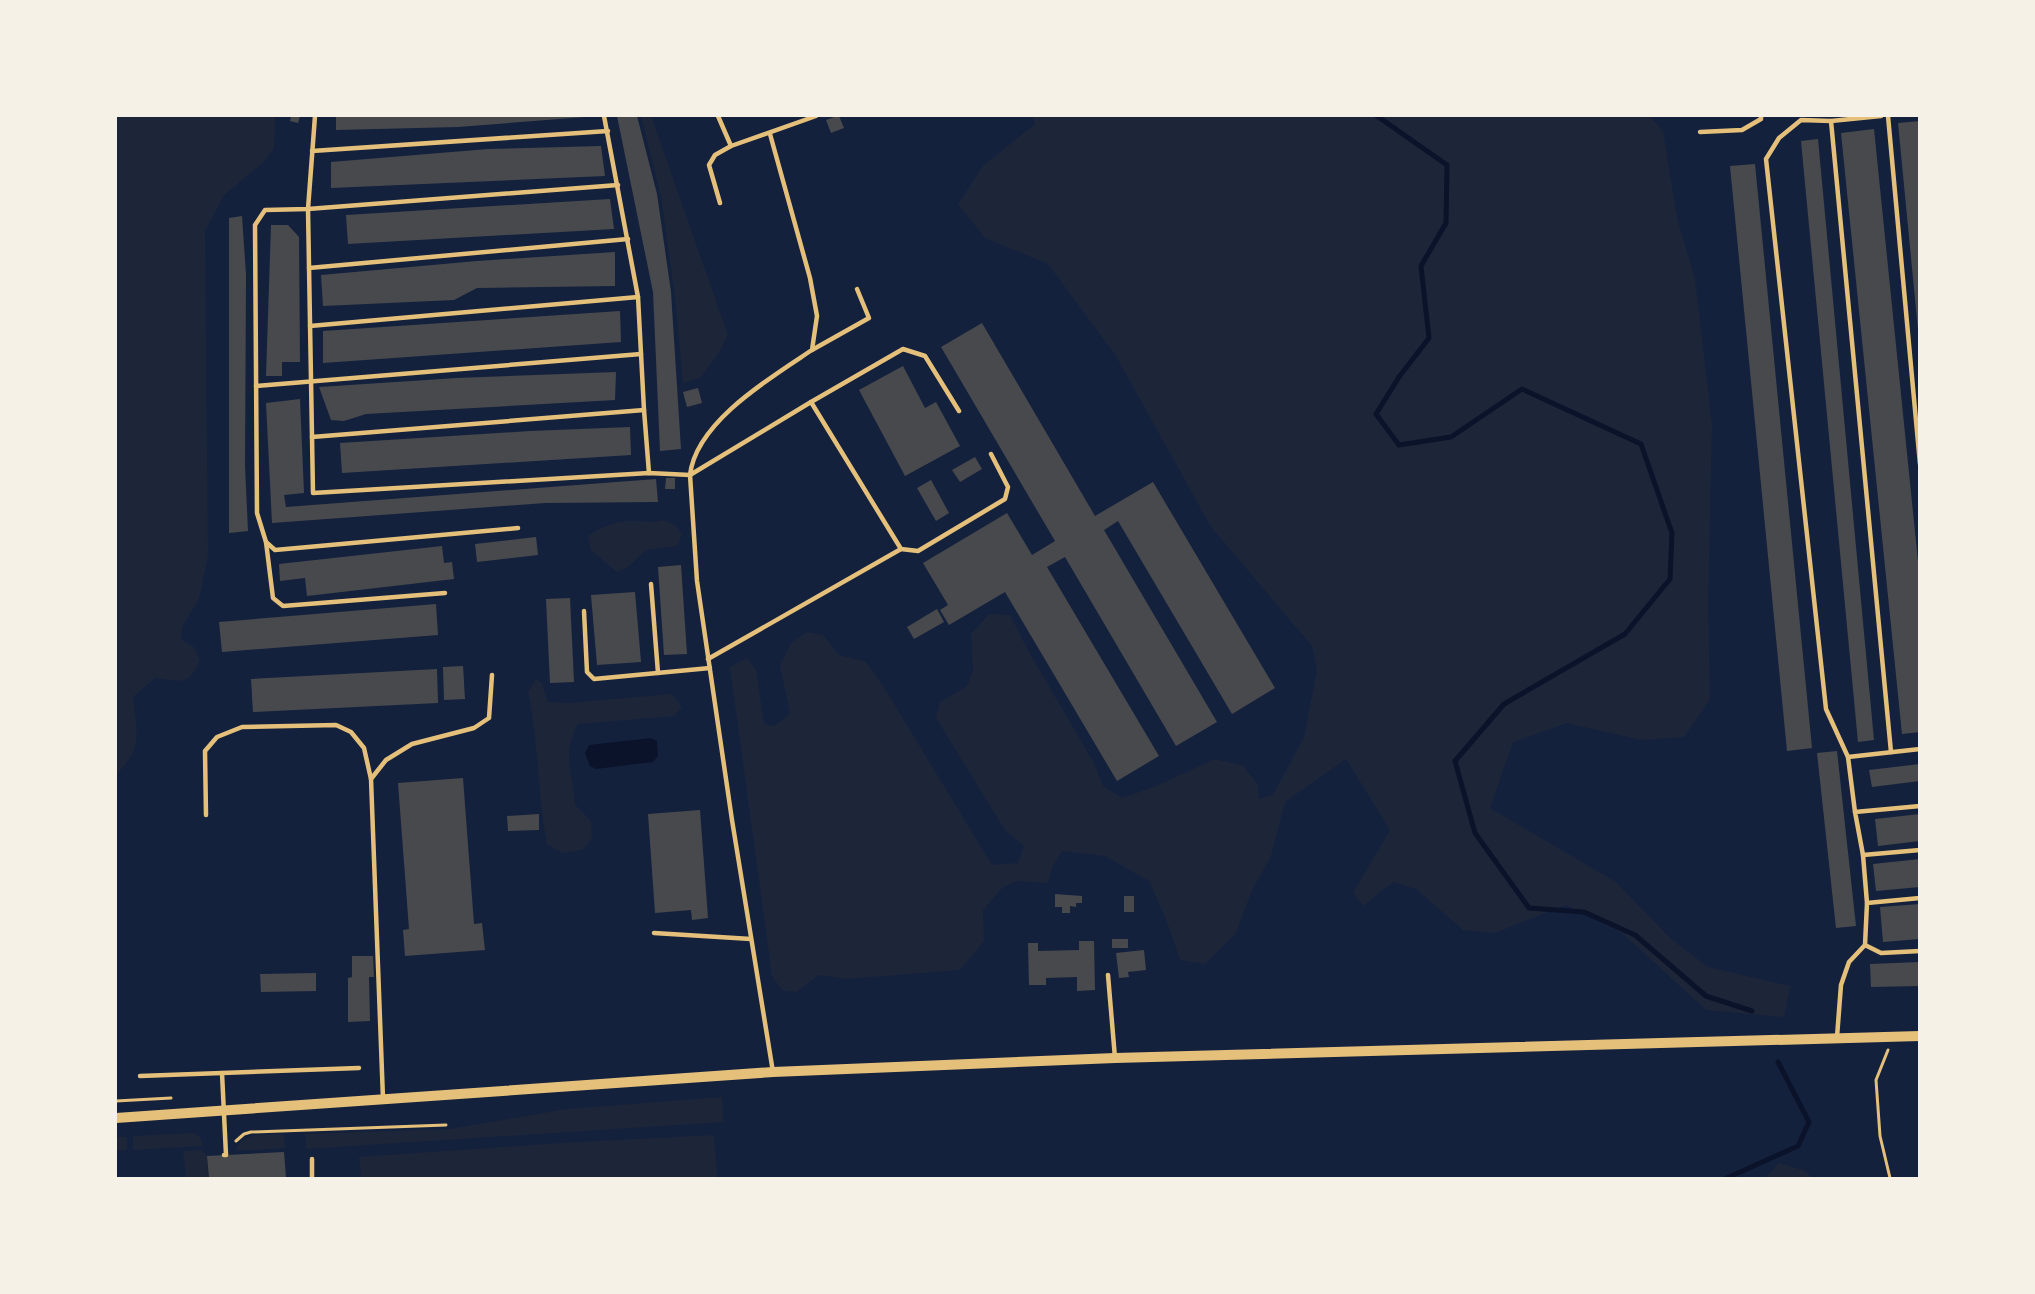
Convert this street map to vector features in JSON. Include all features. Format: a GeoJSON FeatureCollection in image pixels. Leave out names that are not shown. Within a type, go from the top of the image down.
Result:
{"type":"FeatureCollection","features":[{"type":"Feature","properties":{"kind":"street"},"geometry":{"type":"LineString","coordinates":[[116,1118],[773,1072],[1115,1058],[1920,1036]]}},
{"type":"Feature","properties":{"kind":"lane"},"geometry":{"type":"LineString","coordinates":[[315,116],[308,209],[313,493],[650,473],[690,475],[903,349],[925,356],[959,411]]}},
{"type":"Feature","properties":{"kind":"lane"},"geometry":{"type":"LineString","coordinates":[[604,116],[638,297],[650,473]]}},
{"type":"Feature","properties":{"kind":"lane"},"geometry":{"type":"LineString","coordinates":[[718,116],[731,146]]}},
{"type":"Feature","properties":{"kind":"lane"},"geometry":{"type":"LineString","coordinates":[[720,203],[709,165],[715,155],[731,146],[816,116]]}},
{"type":"Feature","properties":{"kind":"lane"},"geometry":{"type":"LineString","coordinates":[[1700,132],[1742,130],[1761,119],[1761,116]]}},
{"type":"Feature","properties":{"kind":"lane"},"geometry":{"type":"LineString","coordinates":[[1837,1040],[1841,986],[1849,962],[1865,945],[1867,903],[1863,855],[1848,756],[1826,709],[1766,159],[1779,138],[1801,120],[1831,121],[1881,116]]}},
{"type":"Feature","properties":{"kind":"lane"},"geometry":{"type":"LineString","coordinates":[[1888,116],[1920,464]]}},
{"type":"Feature","properties":{"kind":"lane"},"geometry":{"type":"LineString","coordinates":[[1831,121],[1891,752]]}},
{"type":"Feature","properties":{"kind":"lane"},"geometry":{"type":"LineString","coordinates":[[312,151],[608,131]]}},
{"type":"Feature","properties":{"kind":"lane"},"geometry":{"type":"LineString","coordinates":[[770,134],[810,279],[817,316],[812,350]]}},
{"type":"Feature","properties":{"kind":"lane"},"geometry":{"type":"LineString","coordinates":[[445,593],[283,606],[273,598],[266,542],[257,513],[255,225],[265,210],[308,209],[618,185]]}},
{"type":"Feature","properties":{"kind":"lane"},"geometry":{"type":"LineString","coordinates":[[309,268],[628,239]]}},
{"type":"Feature","properties":{"kind":"lane"},"geometry":{"type":"LineString","coordinates":[[773,1072],[697,581],[690,475],[692,459],[714,425],[766,380],[812,350],[869,318],[857,289]]}},
{"type":"Feature","properties":{"kind":"lane"},"geometry":{"type":"LineString","coordinates":[[310,326],[638,297]]}},
{"type":"Feature","properties":{"kind":"lane"},"geometry":{"type":"LineString","coordinates":[[256,386],[641,354]]}},
{"type":"Feature","properties":{"kind":"lane"},"geometry":{"type":"LineString","coordinates":[[811,402],[902,549]]}},
{"type":"Feature","properties":{"kind":"lane"},"geometry":{"type":"LineString","coordinates":[[312,437],[644,410]]}},
{"type":"Feature","properties":{"kind":"lane"},"geometry":{"type":"LineString","coordinates":[[708,659],[902,549],[918,551],[1005,499],[1008,487],[990,454]]}},
{"type":"Feature","properties":{"kind":"lane"},"geometry":{"type":"LineString","coordinates":[[266,542],[274,550],[518,528]]}},
{"type":"Feature","properties":{"kind":"lane"},"geometry":{"type":"LineString","coordinates":[[651,584],[658,673]]}},
{"type":"Feature","properties":{"kind":"lane"},"geometry":{"type":"LineString","coordinates":[[584,611],[587,672],[594,679],[710,668]]}},
{"type":"Feature","properties":{"kind":"lane"},"geometry":{"type":"LineString","coordinates":[[371,779],[386,760],[412,744],[474,729],[489,718],[492,675]]}},
{"type":"Feature","properties":{"kind":"lane"},"geometry":{"type":"LineString","coordinates":[[206,814],[204,751],[217,737],[242,727],[336,725],[351,732],[363,748],[371,779],[383,1099]]}},
{"type":"Feature","properties":{"kind":"lane"},"geometry":{"type":"LineString","coordinates":[[1848,756],[1920,749]]}},
{"type":"Feature","properties":{"kind":"lane"},"geometry":{"type":"LineString","coordinates":[[1855,812],[1920,806]]}},
{"type":"Feature","properties":{"kind":"lane"},"geometry":{"type":"LineString","coordinates":[[1863,855],[1920,850]]}},
{"type":"Feature","properties":{"kind":"lane"},"geometry":{"type":"LineString","coordinates":[[1867,903],[1920,898]]}},
{"type":"Feature","properties":{"kind":"lane"},"geometry":{"type":"LineString","coordinates":[[654,933],[751,939]]}},
{"type":"Feature","properties":{"kind":"lane"},"geometry":{"type":"LineString","coordinates":[[1865,945],[1881,953],[1920,951]]}},
{"type":"Feature","properties":{"kind":"lane"},"geometry":{"type":"LineString","coordinates":[[1108,975],[1115,1058]]}},
{"type":"Feature","properties":{"kind":"lane"},"geometry":{"type":"LineString","coordinates":[[140,1076],[359,1068]]}},
{"type":"Feature","properties":{"kind":"lane"},"geometry":{"type":"LineString","coordinates":[[222,1073],[226,1155]]}},
{"type":"Feature","properties":{"kind":"lane"},"geometry":{"type":"LineString","coordinates":[[312,1159],[312,1179]]}},
{"type":"Feature","properties":{"kind":"path"},"geometry":{"type":"LineString","coordinates":[[1890,1179],[1880,1136],[1876,1080],[1894,1037]]}},
{"type":"Feature","properties":{"kind":"path"},"geometry":{"type":"LineString","coordinates":[[258,1125],[258,1131]]}},
{"type":"Feature","properties":{"kind":"path"},"geometry":{"type":"LineString","coordinates":[[226,1155],[244,1134],[258,1131],[446,1125]]}},
{"type":"Feature","properties":{"kind":"shaded area"},"geometry":{"type":"Polygon","coordinates":[[[116,116],[275,116],[274,148],[264,162],[224,195],[205,231],[208,555],[199,599],[182,627],[181,639],[194,647],[200,660],[188,678],[177,681],[155,678],[133,697],[137,738],[131,756],[116,774],[116,116]]]}},
{"type":"Feature","properties":{"kind":"shaded area"},"geometry":{"type":"Polygon","coordinates":[[[641,116],[651,116],[728,335],[718,354],[700,378],[683,383],[675,297],[661,197],[641,116]]]}},
{"type":"Feature","properties":{"kind":"shaded area"},"geometry":{"type":"Polygon","coordinates":[[[1032,116],[1649,116],[1663,131],[1677,218],[1695,279],[1712,425],[1708,605],[1710,699],[1684,737],[1641,740],[1567,723],[1513,742],[1490,808],[1616,882],[1672,940],[1708,967],[1790,986],[1784,1017],[1706,1010],[1622,933],[1566,905],[1495,933],[1463,930],[1416,889],[1393,882],[1363,906],[1353,893],[1390,830],[1346,759],[1285,802],[1271,856],[1252,890],[1236,933],[1205,964],[1180,960],[1166,919],[1149,881],[1105,856],[1062,851],[1052,867],[1048,883],[1017,881],[1003,887],[983,910],[984,941],[960,970],[846,979],[819,975],[796,992],[782,990],[772,976],[730,667],[747,658],[756,670],[764,724],[775,726],[790,714],[780,665],[791,643],[807,632],[823,635],[839,655],[866,662],[885,689],[992,865],[1018,863],[1024,846],[1005,830],[936,718],[940,702],[967,686],[973,670],[971,634],[989,614],[1010,615],[1094,763],[1103,786],[1122,798],[1156,786],[1215,759],[1243,766],[1258,785],[1259,799],[1273,795],[1304,737],[1317,670],[1312,646],[1211,527],[1116,356],[1048,264],[985,238],[958,204],[983,166],[1035,124],[1032,116]]]}},
{"type":"Feature","properties":{"kind":"shaded area"},"geometry":{"type":"Polygon","coordinates":[[[664,520],[676,526],[682,534],[677,546],[646,550],[628,567],[617,572],[591,550],[588,536],[604,527],[629,521],[664,520]]]}},
{"type":"Feature","properties":{"kind":"shaded area"},"geometry":{"type":"Polygon","coordinates":[[[536,679],[542,684],[548,702],[568,703],[672,694],[682,707],[674,716],[578,724],[570,745],[569,764],[575,805],[591,821],[592,838],[583,850],[563,853],[547,844],[528,692],[536,679]]]}},
{"type":"Feature","properties":{"kind":"shaded area"},"geometry":{"type":"Polygon","coordinates":[[[651,738],[657,741],[658,756],[653,762],[596,769],[590,766],[585,753],[589,745],[651,738]]]}},
{"type":"Feature","properties":{"kind":"shaded area"},"geometry":{"type":"Polygon","coordinates":[[[722,1097],[723,1122],[306,1149],[305,1134],[450,1129],[567,1109],[722,1097]]]}},
{"type":"Feature","properties":{"kind":"shaded area"},"geometry":{"type":"Polygon","coordinates":[[[193,1133],[200,1137],[203,1146],[133,1150],[133,1136],[193,1133]]]}},
{"type":"Feature","properties":{"kind":"shaded area"},"geometry":{"type":"Polygon","coordinates":[[[284,1134],[285,1148],[236,1151],[243,1140],[249,1137],[284,1134]]]}},
{"type":"Feature","properties":{"kind":"shaded area"},"geometry":{"type":"Polygon","coordinates":[[[714,1135],[717,1178],[361,1178],[359,1157],[561,1143],[714,1135]]]}},
{"type":"Feature","properties":{"kind":"shaded area"},"geometry":{"type":"Polygon","coordinates":[[[116,1137],[127,1137],[127,1150],[116,1151],[116,1137]]]}},
{"type":"Feature","properties":{"kind":"shaded area"},"geometry":{"type":"Polygon","coordinates":[[[202,1150],[207,1157],[208,1178],[186,1178],[183,1151],[202,1150]]]}},
{"type":"Feature","properties":{"kind":"shaded area"},"geometry":{"type":"Polygon","coordinates":[[[1779,1163],[1803,1170],[1813,1178],[1765,1178],[1779,1163]]]}},
{"type":"Feature","properties":{"kind":"building"},"geometry":{"type":"Polygon","coordinates":[[[291,116],[300,116],[298,123],[290,121],[291,116]]]}},
{"type":"Feature","properties":{"kind":"building"},"geometry":{"type":"Polygon","coordinates":[[[336,116],[585,117],[458,127],[336,130],[336,116]]]}},
{"type":"Feature","properties":{"kind":"building"},"geometry":{"type":"Polygon","coordinates":[[[617,116],[637,116],[657,194],[671,292],[681,449],[660,451],[653,292],[617,116]]]}},
{"type":"Feature","properties":{"kind":"building"},"geometry":{"type":"Polygon","coordinates":[[[837,116],[844,128],[831,133],[826,120],[837,116]]]}},
{"type":"Feature","properties":{"kind":"building"},"geometry":{"type":"Polygon","coordinates":[[[1920,121],[1920,330],[1918,330],[1898,123],[1920,121]]]}},
{"type":"Feature","properties":{"kind":"building"},"geometry":{"type":"Polygon","coordinates":[[[1874,129],[1920,581],[1920,732],[1902,734],[1841,133],[1874,129]]]}},
{"type":"Feature","properties":{"kind":"building"},"geometry":{"type":"Polygon","coordinates":[[[1818,139],[1874,740],[1858,742],[1801,141],[1818,139]]]}},
{"type":"Feature","properties":{"kind":"building"},"geometry":{"type":"Polygon","coordinates":[[[601,146],[605,176],[331,188],[331,162],[488,149],[601,146]]]}},
{"type":"Feature","properties":{"kind":"building"},"geometry":{"type":"Polygon","coordinates":[[[1755,164],[1812,748],[1787,751],[1730,166],[1755,164]]]}},
{"type":"Feature","properties":{"kind":"building"},"geometry":{"type":"Polygon","coordinates":[[[610,199],[614,229],[348,244],[346,215],[610,199]]]}},
{"type":"Feature","properties":{"kind":"building"},"geometry":{"type":"Polygon","coordinates":[[[242,216],[246,275],[245,466],[248,531],[229,533],[229,218],[242,216]]]}},
{"type":"Feature","properties":{"kind":"building"},"geometry":{"type":"Polygon","coordinates":[[[271,225],[288,225],[299,237],[300,362],[282,362],[282,376],[266,376],[271,225]]]}},
{"type":"Feature","properties":{"kind":"building"},"geometry":{"type":"Polygon","coordinates":[[[615,252],[615,286],[477,288],[454,300],[323,306],[321,275],[615,252]]]}},
{"type":"Feature","properties":{"kind":"building"},"geometry":{"type":"Polygon","coordinates":[[[620,311],[621,342],[323,363],[323,331],[620,311]]]}},
{"type":"Feature","properties":{"kind":"building"},"geometry":{"type":"Polygon","coordinates":[[[982,323],[1095,516],[1153,482],[1275,688],[1232,714],[1118,521],[1104,530],[1217,722],[1176,746],[1065,557],[1047,567],[1159,756],[1117,781],[1005,592],[949,625],[940,610],[948,605],[923,563],[1007,513],[1032,555],[1055,541],[941,347],[982,323]]]}},
{"type":"Feature","properties":{"kind":"building"},"geometry":{"type":"Polygon","coordinates":[[[903,366],[925,408],[936,402],[960,446],[905,476],[859,390],[903,366]]]}},
{"type":"Feature","properties":{"kind":"building"},"geometry":{"type":"Polygon","coordinates":[[[616,372],[615,400],[366,414],[344,421],[331,420],[319,387],[457,378],[616,372]]]}},
{"type":"Feature","properties":{"kind":"building"},"geometry":{"type":"Polygon","coordinates":[[[698,388],[702,403],[687,407],[683,392],[698,388]]]}},
{"type":"Feature","properties":{"kind":"building"},"geometry":{"type":"Polygon","coordinates":[[[300,399],[304,493],[284,495],[286,507],[656,479],[658,502],[545,503],[272,523],[266,403],[300,399]]]}},
{"type":"Feature","properties":{"kind":"building"},"geometry":{"type":"Polygon","coordinates":[[[630,427],[631,455],[342,473],[340,443],[630,427]]]}},
{"type":"Feature","properties":{"kind":"building"},"geometry":{"type":"Polygon","coordinates":[[[975,457],[982,469],[960,482],[952,470],[975,457]]]}},
{"type":"Feature","properties":{"kind":"building"},"geometry":{"type":"Polygon","coordinates":[[[666,478],[675,478],[675,489],[665,489],[666,478]]]}},
{"type":"Feature","properties":{"kind":"building"},"geometry":{"type":"Polygon","coordinates":[[[931,480],[949,513],[936,521],[917,488],[931,480]]]}},
{"type":"Feature","properties":{"kind":"building"},"geometry":{"type":"Polygon","coordinates":[[[536,537],[538,555],[477,562],[475,544],[536,537]]]}},
{"type":"Feature","properties":{"kind":"building"},"geometry":{"type":"Polygon","coordinates":[[[442,546],[444,563],[452,562],[454,579],[307,596],[305,578],[280,581],[279,564],[442,546]]]}},
{"type":"Feature","properties":{"kind":"building"},"geometry":{"type":"Polygon","coordinates":[[[681,565],[687,654],[664,655],[658,567],[681,565]]]}},
{"type":"Feature","properties":{"kind":"building"},"geometry":{"type":"Polygon","coordinates":[[[635,592],[641,662],[597,665],[591,595],[635,592]]]}},
{"type":"Feature","properties":{"kind":"building"},"geometry":{"type":"Polygon","coordinates":[[[570,598],[574,682],[550,683],[546,599],[570,598]]]}},
{"type":"Feature","properties":{"kind":"building"},"geometry":{"type":"Polygon","coordinates":[[[436,604],[438,635],[222,652],[219,622],[436,604]]]}},
{"type":"Feature","properties":{"kind":"building"},"geometry":{"type":"Polygon","coordinates":[[[937,609],[944,622],[914,639],[907,627],[937,609]]]}},
{"type":"Feature","properties":{"kind":"building"},"geometry":{"type":"Polygon","coordinates":[[[463,666],[465,699],[444,700],[443,667],[463,666]]]}},
{"type":"Feature","properties":{"kind":"building"},"geometry":{"type":"Polygon","coordinates":[[[437,669],[438,703],[253,712],[251,679],[437,669]]]}},
{"type":"Feature","properties":{"kind":"building"},"geometry":{"type":"Polygon","coordinates":[[[1837,751],[1856,926],[1836,928],[1817,753],[1837,751]]]}},
{"type":"Feature","properties":{"kind":"building"},"geometry":{"type":"Polygon","coordinates":[[[1920,764],[1920,781],[1872,787],[1869,770],[1920,764]]]}},
{"type":"Feature","properties":{"kind":"building"},"geometry":{"type":"Polygon","coordinates":[[[463,778],[474,924],[482,923],[485,950],[405,956],[403,930],[409,929],[398,783],[463,778]]]}},
{"type":"Feature","properties":{"kind":"building"},"geometry":{"type":"Polygon","coordinates":[[[700,810],[708,918],[692,920],[691,910],[655,913],[648,814],[700,810]]]}},
{"type":"Feature","properties":{"kind":"building"},"geometry":{"type":"Polygon","coordinates":[[[539,814],[539,830],[508,831],[507,816],[539,814]]]}},
{"type":"Feature","properties":{"kind":"building"},"geometry":{"type":"Polygon","coordinates":[[[1920,814],[1920,841],[1878,846],[1875,819],[1920,814]]]}},
{"type":"Feature","properties":{"kind":"building"},"geometry":{"type":"Polygon","coordinates":[[[1920,859],[1920,887],[1876,891],[1873,864],[1920,859]]]}},
{"type":"Feature","properties":{"kind":"building"},"geometry":{"type":"Polygon","coordinates":[[[1055,894],[1082,896],[1082,903],[1076,903],[1076,907],[1070,906],[1070,913],[1062,913],[1062,907],[1055,907],[1055,894]]]}},
{"type":"Feature","properties":{"kind":"building"},"geometry":{"type":"Polygon","coordinates":[[[1124,896],[1134,896],[1134,912],[1124,912],[1124,896]]]}},
{"type":"Feature","properties":{"kind":"building"},"geometry":{"type":"Polygon","coordinates":[[[1920,904],[1920,939],[1883,942],[1880,907],[1920,904]]]}},
{"type":"Feature","properties":{"kind":"building"},"geometry":{"type":"Polygon","coordinates":[[[1112,939],[1128,939],[1128,948],[1112,948],[1112,939]]]}},
{"type":"Feature","properties":{"kind":"building"},"geometry":{"type":"Polygon","coordinates":[[[1079,941],[1094,941],[1095,990],[1077,991],[1077,977],[1046,978],[1046,985],[1029,985],[1028,943],[1038,943],[1038,951],[1079,950],[1079,941]]]}},
{"type":"Feature","properties":{"kind":"building"},"geometry":{"type":"Polygon","coordinates":[[[1144,950],[1146,970],[1128,972],[1129,977],[1119,978],[1116,953],[1144,950]]]}},
{"type":"Feature","properties":{"kind":"building"},"geometry":{"type":"Polygon","coordinates":[[[352,956],[373,956],[374,977],[369,977],[370,1021],[348,1022],[348,978],[352,977],[352,956]]]}},
{"type":"Feature","properties":{"kind":"building"},"geometry":{"type":"Polygon","coordinates":[[[1920,962],[1920,986],[1871,987],[1870,964],[1920,962]]]}},
{"type":"Feature","properties":{"kind":"building"},"geometry":{"type":"Polygon","coordinates":[[[316,973],[316,991],[261,992],[260,974],[316,973]]]}},
{"type":"Feature","properties":{"kind":"building"},"geometry":{"type":"Polygon","coordinates":[[[284,1152],[286,1178],[209,1178],[207,1156],[284,1152]]]}},
{"type":"Feature","properties":{"kind":"waterway"},"geometry":{"type":"LineString","coordinates":[[1377,116],[1447,165],[1446,223],[1421,266],[1429,338],[1399,377],[1376,414],[1399,445],[1451,437],[1522,389],[1641,444],[1672,533],[1670,579],[1625,634],[1504,704],[1455,761],[1475,833],[1529,908],[1584,912],[1635,935],[1706,996],[1752,1011]]}},
{"type":"Feature","properties":{"kind":"waterway"},"geometry":{"type":"LineString","coordinates":[[1727,1178],[1798,1146],[1809,1122],[1778,1062]]}}]}
